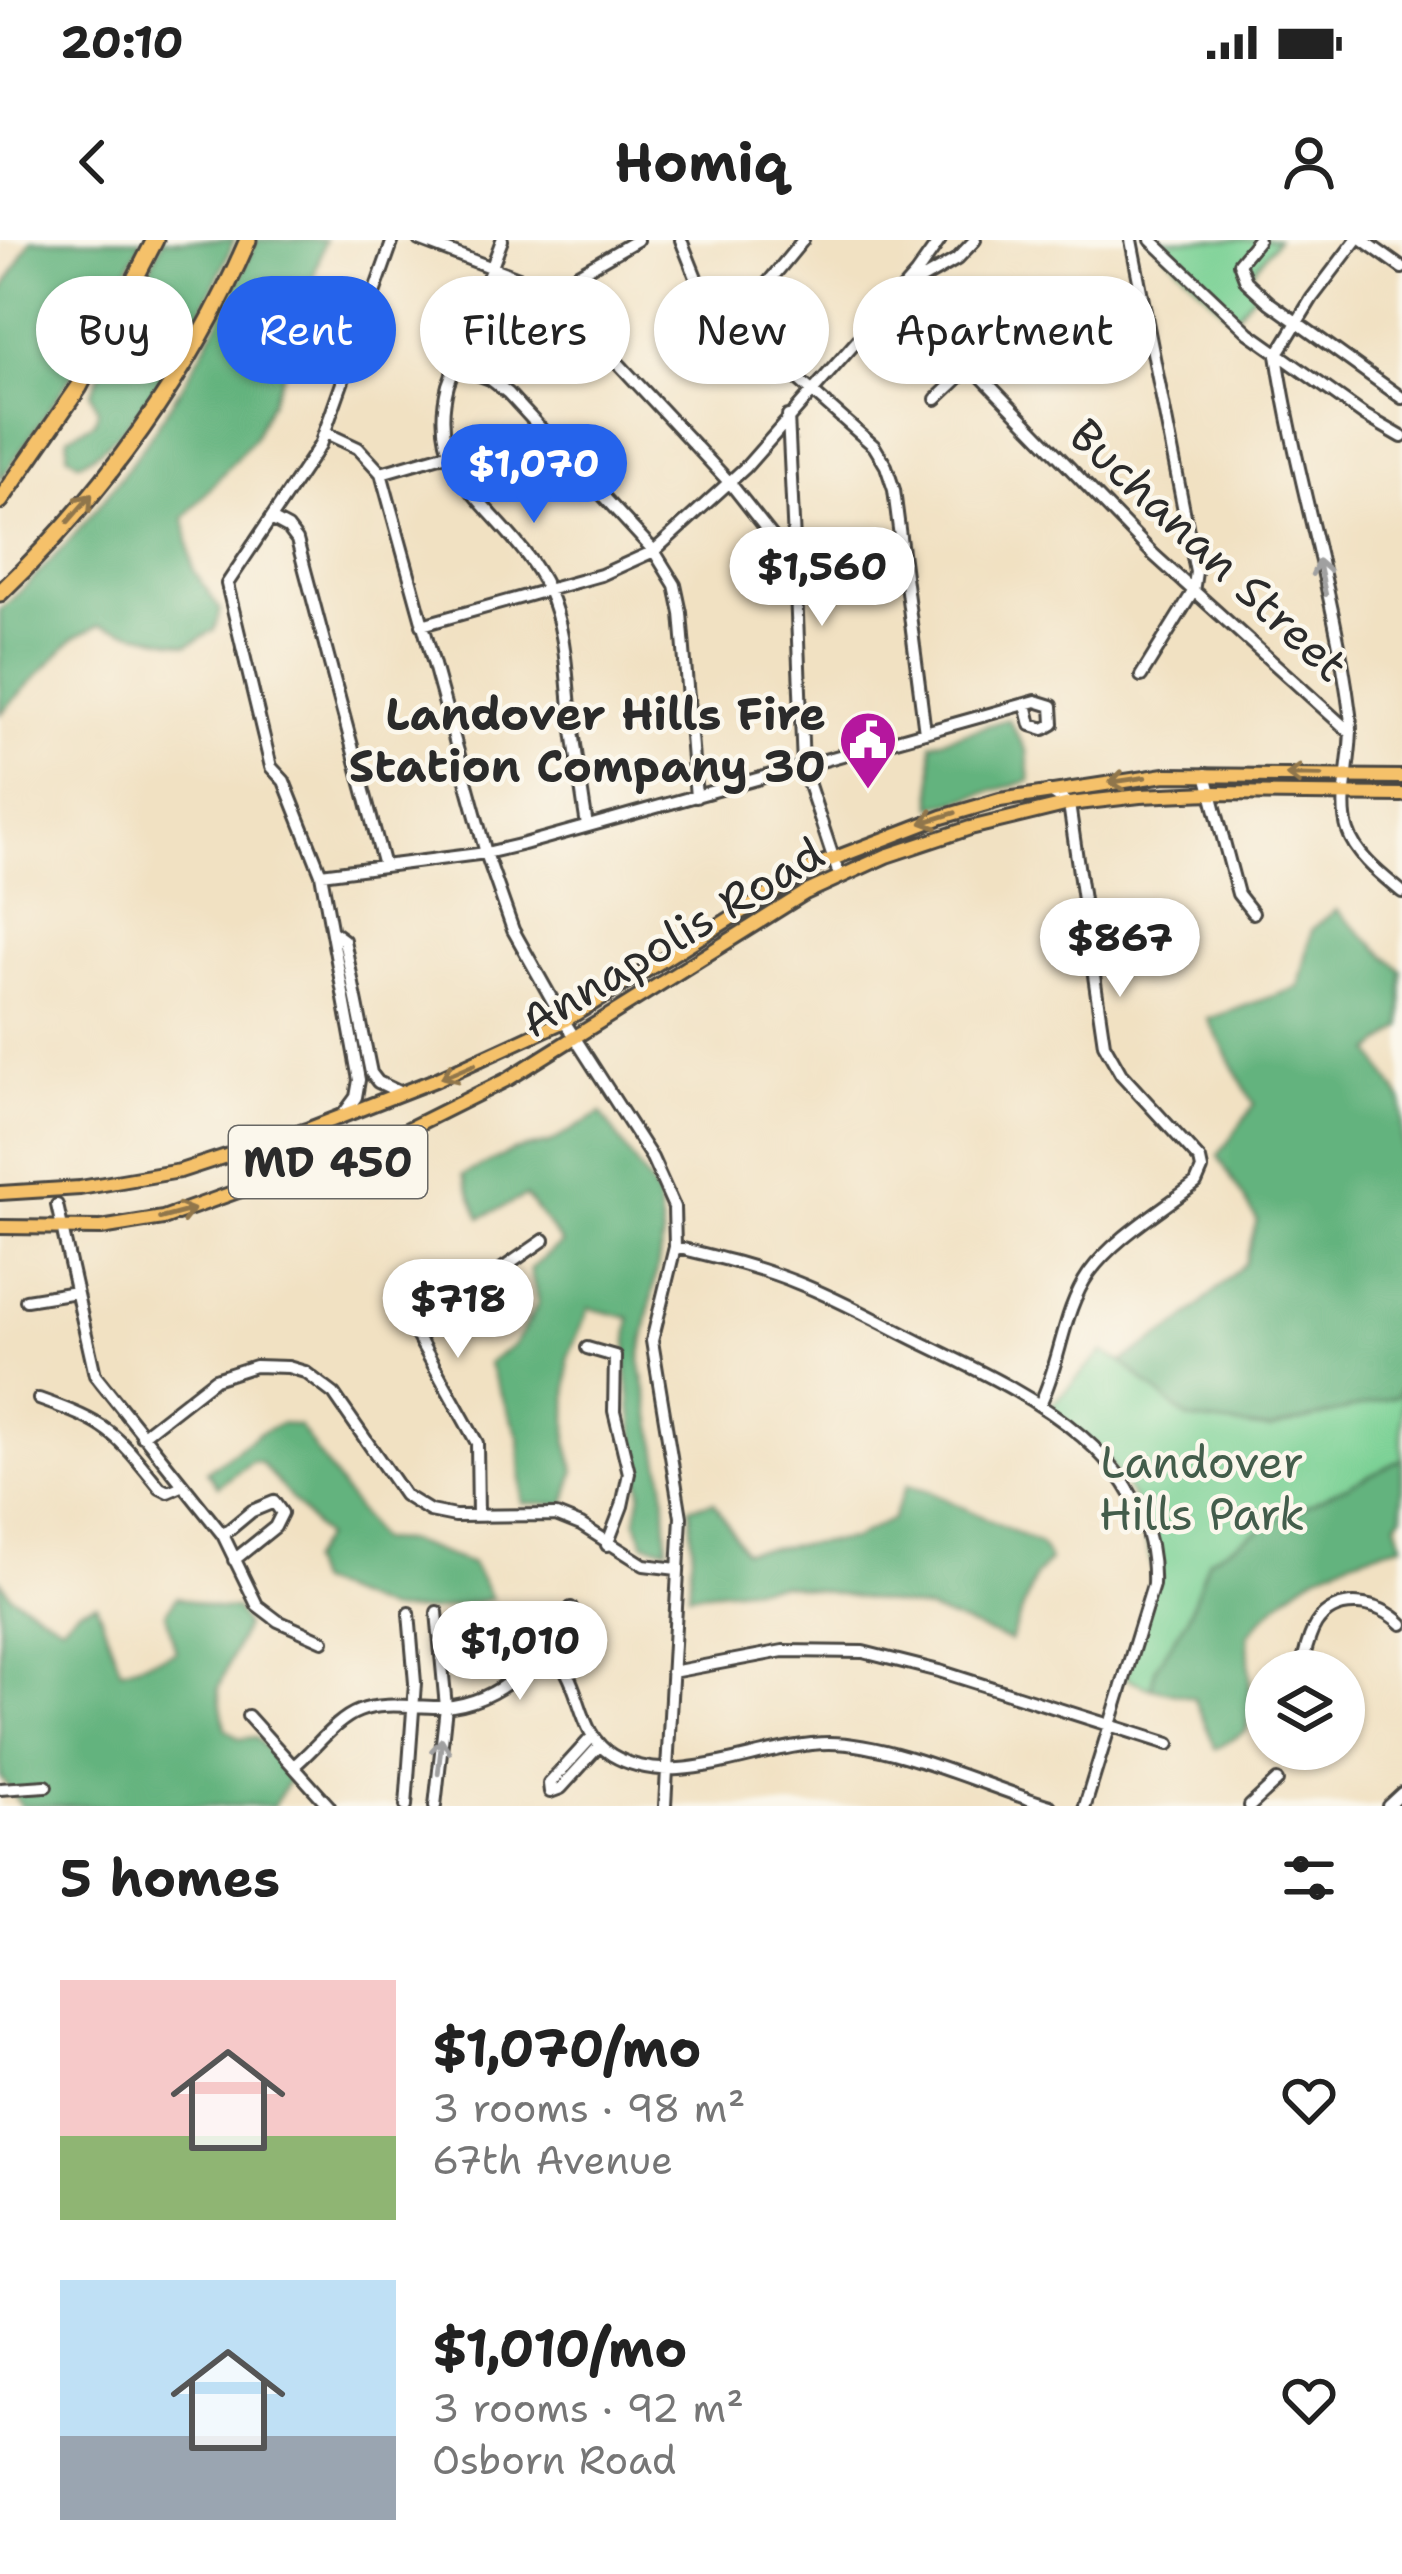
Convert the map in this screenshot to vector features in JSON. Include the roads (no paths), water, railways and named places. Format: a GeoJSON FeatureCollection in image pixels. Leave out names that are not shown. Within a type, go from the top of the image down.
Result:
{"type":"FeatureCollection","features":[{"type":"Feature","properties":{"kind":"highway"},"geometry":{"type":"LineString","coordinates":[[0,502],[79,387],[155,240]]}},
{"type":"Feature","properties":{"kind":"highway"},"geometry":{"type":"LineString","coordinates":[[0,592],[90,497],[144,425],[198,340],[248,240]]}},
{"type":"Feature","properties":{"kind":"main road","name":"Annapolis Road"},"geometry":{"type":"LineString","coordinates":[[0,1193],[80,1188],[180,1171],[401,1093],[564,1021],[788,880],[832,858],[942,817],[1049,791],[1148,777],[1402,777]]}},
{"type":"Feature","properties":{"kind":"main road","name":"Annapolis Road"},"geometry":{"type":"LineString","coordinates":[[0,1227],[131,1224],[190,1211],[343,1156],[460,1106],[839,875],[970,828],[1069,804],[1211,793],[1402,795]]}},
{"type":"Feature","properties":{"kind":"street"},"geometry":{"type":"LineString","coordinates":[[342,1115],[356,1097],[359,1080],[321,874],[284,781],[271,767],[227,584],[326,433],[393,240]]}},
{"type":"Feature","properties":{"kind":"street"},"geometry":{"type":"LineString","coordinates":[[419,240],[515,276]]}},
{"type":"Feature","properties":{"kind":"street"},"geometry":{"type":"LineString","coordinates":[[486,276],[502,240]]}},
{"type":"Feature","properties":{"kind":"street"},"geometry":{"type":"LineString","coordinates":[[574,276],[637,240]]}},
{"type":"Feature","properties":{"kind":"street"},"geometry":{"type":"LineString","coordinates":[[681,240],[696,276]]}},
{"type":"Feature","properties":{"kind":"street"},"geometry":{"type":"LineString","coordinates":[[773,276],[803,240]]}},
{"type":"Feature","properties":{"kind":"street"},"geometry":{"type":"LineString","coordinates":[[913,276],[940,240]]}},
{"type":"Feature","properties":{"kind":"street"},"geometry":{"type":"LineString","coordinates":[[927,276],[958,259],[975,240]]}},
{"type":"Feature","properties":{"kind":"street"},"geometry":{"type":"LineString","coordinates":[[1131,240],[1137,276]]}},
{"type":"Feature","properties":{"kind":"street"},"geometry":{"type":"LineString","coordinates":[[1151,240],[1232,320],[1277,356],[1402,437]]}},
{"type":"Feature","properties":{"kind":"street"},"geometry":{"type":"LineString","coordinates":[[1258,240],[1240,267],[1256,292],[1402,398]]}},
{"type":"Feature","properties":{"kind":"street"},"geometry":{"type":"LineString","coordinates":[[1402,268],[1360,240],[1295,323],[1277,356],[1345,687],[1351,733],[1350,776],[1344,796],[1351,839],[1402,892]]}},
{"type":"Feature","properties":{"kind":"street"},"geometry":{"type":"LineString","coordinates":[[422,625],[548,591],[628,565],[654,551],[730,483],[853,344]]}},
{"type":"Feature","properties":{"kind":"street"},"geometry":{"type":"LineString","coordinates":[[1141,676],[1193,592],[1195,561],[1156,375]]}},
{"type":"Feature","properties":{"kind":"street"},"geometry":{"type":"LineString","coordinates":[[630,376],[730,483],[795,565]]}},
{"type":"Feature","properties":{"kind":"street"},"geometry":{"type":"LineString","coordinates":[[449,384],[442,406],[447,454],[467,485],[514,538],[548,591],[562,636],[587,826]]}},
{"type":"Feature","properties":{"kind":"street"},"geometry":{"type":"LineString","coordinates":[[498,384],[654,551],[669,574],[679,599],[697,797]]}},
{"type":"Feature","properties":{"kind":"street"},"geometry":{"type":"LineString","coordinates":[[803,384],[874,446],[887,470],[894,490],[926,732]]}},
{"type":"Feature","properties":{"kind":"street"},"geometry":{"type":"LineString","coordinates":[[936,399],[952,384]]}},
{"type":"Feature","properties":{"kind":"street","name":"Buchanan Street"},"geometry":{"type":"LineString","coordinates":[[988,384],[1193,592],[1351,733]]}},
{"type":"Feature","properties":{"kind":"street"},"geometry":{"type":"LineString","coordinates":[[788,416],[803,767],[839,875]]}},
{"type":"Feature","properties":{"kind":"street"},"geometry":{"type":"LineString","coordinates":[[326,433],[358,448],[381,473],[486,854],[513,930],[564,1021],[663,1177],[674,1207],[675,1247],[652,1353],[679,1497],[681,1546],[664,1806]]}},
{"type":"Feature","properties":{"kind":"street"},"geometry":{"type":"LineString","coordinates":[[381,473],[447,454]]}},
{"type":"Feature","properties":{"kind":"street"},"geometry":{"type":"LineString","coordinates":[[273,520],[297,540],[384,866]]}},
{"type":"Feature","properties":{"kind":"street"},"geometry":{"type":"LineString","coordinates":[[1323,708],[1345,687]]}},
{"type":"Feature","properties":{"kind":"street"},"geometry":{"type":"LineString","coordinates":[[321,874],[486,854],[1026,704]]}},
{"type":"Feature","properties":{"kind":"street"},"geometry":{"type":"LineString","coordinates":[[1206,774],[1238,894],[1253,913]]}},
{"type":"Feature","properties":{"kind":"street"},"geometry":{"type":"LineString","coordinates":[[1040,1404],[1089,1273],[1196,1183],[1202,1169],[1200,1160],[1121,1074],[1104,1045],[1069,804],[1049,791]]}},
{"type":"Feature","properties":{"kind":"street"},"geometry":{"type":"LineString","coordinates":[[333,932],[344,940],[371,1073],[401,1093]]}},
{"type":"Feature","properties":{"kind":"street"},"geometry":{"type":"LineString","coordinates":[[57,1205],[95,1375],[223,1535],[257,1605],[278,1621],[323,1640]]}},
{"type":"Feature","properties":{"kind":"street"},"geometry":{"type":"LineString","coordinates":[[478,1515],[477,1443],[414,1330],[544,1240]]}},
{"type":"Feature","properties":{"kind":"street"},"geometry":{"type":"LineString","coordinates":[[675,1247],[800,1283],[1040,1404],[1090,1444],[1122,1479],[1150,1542],[1150,1601],[1085,1806]]}},
{"type":"Feature","properties":{"kind":"street"},"geometry":{"type":"LineString","coordinates":[[26,1300],[76,1292]]}},
{"type":"Feature","properties":{"kind":"street"},"geometry":{"type":"LineString","coordinates":[[587,1348],[616,1356],[614,1411],[628,1473],[607,1545]]}},
{"type":"Feature","properties":{"kind":"street"},"geometry":{"type":"LineString","coordinates":[[142,1436],[215,1379],[256,1366],[288,1367],[304,1372],[334,1394],[404,1495],[430,1511],[455,1516],[556,1515],[581,1525],[644,1565],[677,1569]]}},
{"type":"Feature","properties":{"kind":"street"},"geometry":{"type":"LineString","coordinates":[[39,1399],[91,1417],[114,1431],[160,1488],[168,1492],[182,1486]]}},
{"type":"Feature","properties":{"kind":"street"},"geometry":{"type":"LineString","coordinates":[[114,1431],[128,1420]]}},
{"type":"Feature","properties":{"kind":"street"},"geometry":{"type":"LineString","coordinates":[[223,1535],[252,1511],[274,1502],[282,1513],[275,1527],[234,1560]]}},
{"type":"Feature","properties":{"kind":"street"},"geometry":{"type":"LineString","coordinates":[[1307,1650],[1316,1625],[1338,1607],[1375,1606],[1402,1624]]}},
{"type":"Feature","properties":{"kind":"street"},"geometry":{"type":"LineString","coordinates":[[295,1765],[351,1714],[366,1708],[446,1707],[496,1690],[547,1648],[571,1608]]}},
{"type":"Feature","properties":{"kind":"street"},"geometry":{"type":"LineString","coordinates":[[435,1806],[446,1707],[437,1612]]}},
{"type":"Feature","properties":{"kind":"street"},"geometry":{"type":"LineString","coordinates":[[406,1806],[414,1706],[410,1613]]}},
{"type":"Feature","properties":{"kind":"street"},"geometry":{"type":"LineString","coordinates":[[547,1648],[571,1676],[596,1741],[634,1764],[686,1768],[789,1745],[835,1743],[889,1754],[1050,1806]]}},
{"type":"Feature","properties":{"kind":"street"},"geometry":{"type":"LineString","coordinates":[[672,1672],[783,1652],[863,1652],[939,1671],[1169,1744]]}},
{"type":"Feature","properties":{"kind":"street"},"geometry":{"type":"LineString","coordinates":[[248,1716],[329,1806]]}},
{"type":"Feature","properties":{"kind":"street"},"geometry":{"type":"LineString","coordinates":[[596,1741],[561,1788],[550,1792],[549,1784],[596,1741]]}},
{"type":"Feature","properties":{"kind":"street"},"geometry":{"type":"LineString","coordinates":[[1250,1806],[1277,1780]]}},
{"type":"Feature","properties":{"kind":"street"},"geometry":{"type":"LineString","coordinates":[[0,1789],[46,1786]]}},
{"type":"Feature","properties":{"kind":"street"},"geometry":{"type":"LineString","coordinates":[[1388,1806],[1402,1793]]}},
{"type":"Feature","properties":{"kind":"place","name":"Landover Hills Fire Station Company 30"},"geometry":{"type":"Point","coordinates":[868,791]}},
{"type":"Feature","properties":{"kind":"park label","name":"Landover Hills Park"},"geometry":{"type":"Point","coordinates":[1202,1488]}}]}
